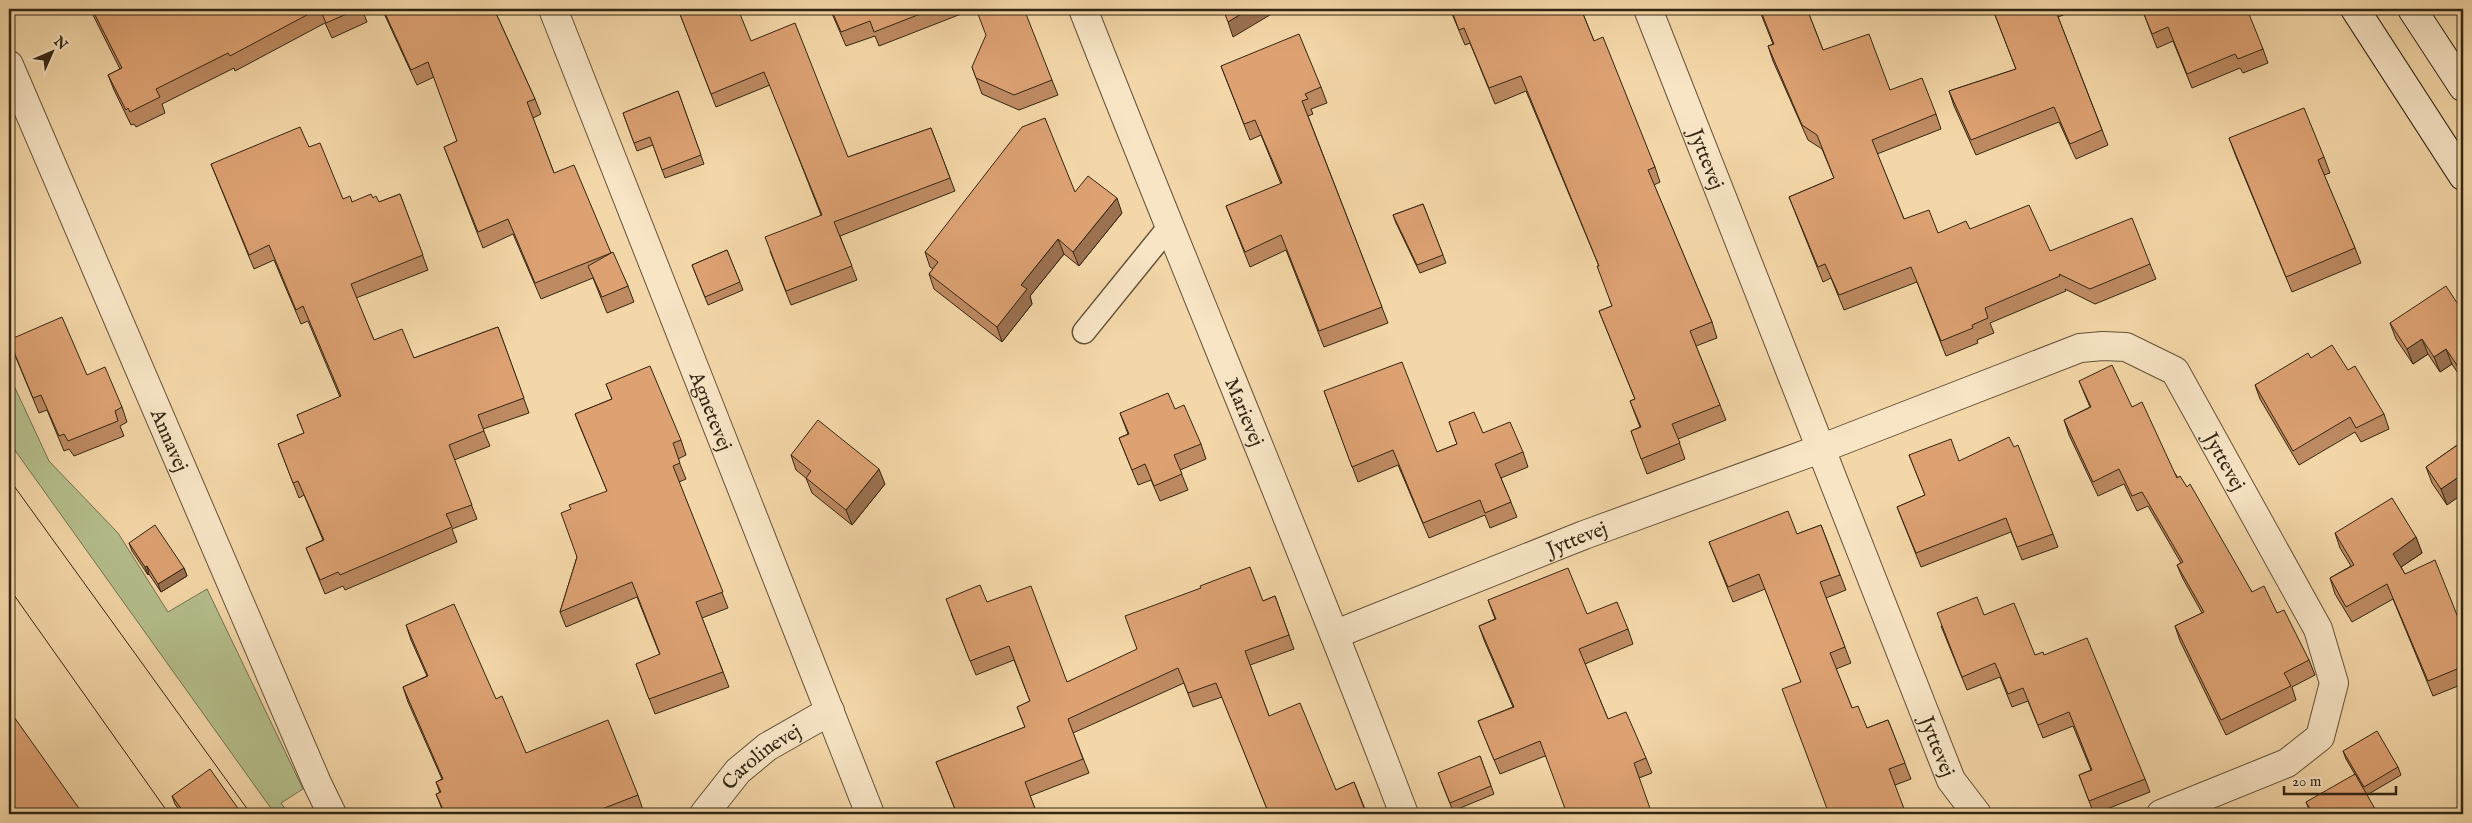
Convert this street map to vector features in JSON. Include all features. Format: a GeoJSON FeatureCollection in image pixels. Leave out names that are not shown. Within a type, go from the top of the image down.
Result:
{"type":"FeatureCollection","features":[{"type":"Feature","properties":{"kind":"street","name":"Agnetevej"},"geometry":{"type":"LineString","coordinates":[[553,9],[870,814]]}},
{"type":"Feature","properties":{"kind":"street","name":"Marievej"},"geometry":{"type":"LineString","coordinates":[[1083,9],[1169,227],[1336,634],[1404,814]]}},
{"type":"Feature","properties":{"kind":"street","name":"Jyttevej"},"geometry":{"type":"LineString","coordinates":[[1648,9],[1951,780],[1977,814]]}},
{"type":"Feature","properties":{"kind":"street"},"geometry":{"type":"LineString","coordinates":[[2355,9],[2463,176]]}},
{"type":"Feature","properties":{"kind":"street"},"geometry":{"type":"LineString","coordinates":[[2412,9],[2463,87]]}},
{"type":"Feature","properties":{"kind":"street","name":"Annavej"},"geometry":{"type":"LineString","coordinates":[[9,65],[332,814]]}},
{"type":"Feature","properties":{"kind":"street","name":"Jyttevej"},"geometry":{"type":"LineString","coordinates":[[1336,634],[1584,534],[1820,449],[2080,348],[2126,347],[2175,371],[2318,629],[2334,683],[2320,737],[2294,758],[2287,763],[2161,814]]}},
{"type":"Feature","properties":{"kind":"street","name":"Carolinevej"},"geometry":{"type":"LineString","coordinates":[[704,814],[738,771],[767,747],[830,711]]}},
{"type":"Feature","properties":{"kind":"lane"},"geometry":{"type":"LineString","coordinates":[[1084,332],[1169,227]]}},
{"type":"Feature","properties":{"kind":"green space"},"geometry":{"type":"Polygon","coordinates":[[[9,375],[49,461],[118,533],[168,612],[207,589],[303,789],[281,803],[289,814],[275,814],[9,442],[9,375]]]}},
{"type":"Feature","properties":{"kind":"building"},"geometry":{"type":"Polygon","coordinates":[[[92,9],[318,9],[230,56],[228,53],[156,89],[160,97],[130,112],[128,108],[126,110],[108,75],[122,68],[92,9]]]}},
{"type":"Feature","properties":{"kind":"building"},"geometry":{"type":"Polygon","coordinates":[[[320,9],[358,9],[326,23],[320,9]]]}},
{"type":"Feature","properties":{"kind":"building"},"geometry":{"type":"Polygon","coordinates":[[[383,9],[494,9],[535,99],[527,102],[554,173],[574,165],[611,253],[535,283],[508,219],[478,232],[444,147],[457,141],[428,62],[411,70],[383,9]]]}},
{"type":"Feature","properties":{"kind":"building"},"geometry":{"type":"Polygon","coordinates":[[[678,9],[738,9],[751,41],[795,23],[848,157],[931,128],[950,178],[834,222],[852,266],[786,291],[765,237],[822,215],[764,72],[711,94],[678,9]]]}},
{"type":"Feature","properties":{"kind":"building"},"geometry":{"type":"Polygon","coordinates":[[[831,9],[933,9],[874,32],[870,21],[841,32],[831,9]]]}},
{"type":"Feature","properties":{"kind":"building"},"geometry":{"type":"Polygon","coordinates":[[[976,9],[1024,9],[1052,80],[1014,95],[976,78],[972,67],[986,35],[976,9]]]}},
{"type":"Feature","properties":{"kind":"building"},"geometry":{"type":"Polygon","coordinates":[[[1223,9],[1249,9],[1228,22],[1223,9]]]}},
{"type":"Feature","properties":{"kind":"building"},"geometry":{"type":"Polygon","coordinates":[[[1451,9],[1581,9],[1594,41],[1603,37],[1655,167],[1648,170],[1712,322],[1690,331],[1720,405],[1672,424],[1680,443],[1641,459],[1631,431],[1641,427],[1630,401],[1635,399],[1599,311],[1612,306],[1597,266],[1599,266],[1521,76],[1489,88],[1464,28],[1459,30],[1451,9]]]}},
{"type":"Feature","properties":{"kind":"building"},"geometry":{"type":"Polygon","coordinates":[[[1760,9],[1807,9],[1823,50],[1869,34],[1890,90],[1922,78],[1936,114],[1872,140],[1904,219],[1929,210],[1938,233],[1966,221],[1970,229],[2029,205],[2050,251],[2132,218],[2150,264],[2090,289],[2059,274],[2060,276],[1985,308],[1988,318],[1972,325],[1973,328],[1941,341],[1911,267],[1839,295],[1825,264],[1818,267],[1789,197],[1834,178],[1817,135],[1802,125],[1768,46],[1774,44],[1760,9]]]}},
{"type":"Feature","properties":{"kind":"building"},"geometry":{"type":"Polygon","coordinates":[[[2010,9],[2055,9],[2102,130],[2070,144],[2054,107],[1971,140],[1949,91],[2016,69],[1995,15],[2010,9]]]}},
{"type":"Feature","properties":{"kind":"building"},"geometry":{"type":"Polygon","coordinates":[[[2142,9],[2247,9],[2263,49],[2238,59],[2235,54],[2187,74],[2168,27],[2152,34],[2142,9]]]}},
{"type":"Feature","properties":{"kind":"building"},"geometry":{"type":"Polygon","coordinates":[[[1299,34],[1321,87],[1305,94],[1308,99],[1302,101],[1382,307],[1319,331],[1281,235],[1245,252],[1226,206],[1282,183],[1255,120],[1244,124],[1221,66],[1299,34]]]}},
{"type":"Feature","properties":{"kind":"building"},"geometry":{"type":"Polygon","coordinates":[[[678,91],[701,155],[662,170],[650,137],[634,143],[623,113],[678,91]]]}},
{"type":"Feature","properties":{"kind":"building"},"geometry":{"type":"Polygon","coordinates":[[[2304,108],[2324,157],[2318,160],[2355,248],[2286,277],[2229,138],[2304,108]]]}},
{"type":"Feature","properties":{"kind":"building"},"geometry":{"type":"Polygon","coordinates":[[[1045,118],[1075,192],[1088,176],[1117,198],[1073,252],[1058,239],[1021,285],[1027,289],[997,327],[929,274],[938,262],[925,252],[1022,127],[1045,118]]]}},
{"type":"Feature","properties":{"kind":"building"},"geometry":{"type":"Polygon","coordinates":[[[300,127],[309,147],[320,143],[343,199],[350,196],[352,202],[371,194],[373,198],[376,196],[379,202],[400,194],[423,255],[351,284],[374,340],[402,329],[414,358],[498,327],[524,398],[478,415],[484,431],[449,445],[472,505],[446,514],[452,527],[340,575],[338,572],[320,580],[306,548],[324,540],[298,481],[293,483],[278,444],[304,433],[297,415],[341,396],[303,306],[296,310],[269,245],[249,255],[211,164],[300,127]]]}},
{"type":"Feature","properties":{"kind":"building"},"geometry":{"type":"Polygon","coordinates":[[[1423,204],[1443,255],[1417,265],[1393,215],[1423,204]]]}},
{"type":"Feature","properties":{"kind":"building"},"geometry":{"type":"Polygon","coordinates":[[[727,250],[740,282],[705,297],[692,265],[727,250]]]}},
{"type":"Feature","properties":{"kind":"building"},"geometry":{"type":"Polygon","coordinates":[[[613,252],[628,286],[602,297],[588,266],[613,252]]]}},
{"type":"Feature","properties":{"kind":"building"},"geometry":{"type":"Polygon","coordinates":[[[2446,286],[2463,312],[2463,374],[2446,349],[2434,357],[2422,339],[2407,349],[2390,323],[2446,286]]]}},
{"type":"Feature","properties":{"kind":"building"},"geometry":{"type":"Polygon","coordinates":[[[62,317],[87,375],[105,367],[122,407],[115,411],[118,421],[68,441],[64,434],[59,436],[41,395],[33,398],[9,340],[62,317]]]}},
{"type":"Feature","properties":{"kind":"building"},"geometry":{"type":"Polygon","coordinates":[[[2332,345],[2348,370],[2355,366],[2384,414],[2356,428],[2350,417],[2293,451],[2255,385],[2308,353],[2311,358],[2332,345]]]}},
{"type":"Feature","properties":{"kind":"building"},"geometry":{"type":"Polygon","coordinates":[[[1402,362],[1437,452],[1457,444],[1449,422],[1474,412],[1483,433],[1510,422],[1523,452],[1495,464],[1511,502],[1485,513],[1480,500],[1423,523],[1393,450],[1352,467],[1324,391],[1402,362]]]}},
{"type":"Feature","properties":{"kind":"building"},"geometry":{"type":"Polygon","coordinates":[[[2112,365],[2132,407],[2142,402],[2177,478],[2180,476],[2187,487],[2190,484],[2252,592],[2264,586],[2277,613],[2284,610],[2309,660],[2284,673],[2291,686],[2221,720],[2175,626],[2204,612],[2177,565],[2183,562],[2142,492],[2132,496],[2119,469],[2093,482],[2064,420],[2091,407],[2079,381],[2112,365]]]}},
{"type":"Feature","properties":{"kind":"building"},"geometry":{"type":"Polygon","coordinates":[[[650,366],[681,440],[673,443],[680,463],[673,466],[723,592],[696,602],[723,672],[649,699],[636,664],[660,654],[632,582],[560,612],[577,557],[561,513],[571,509],[569,505],[607,491],[575,414],[612,399],[606,384],[650,366]]]}},
{"type":"Feature","properties":{"kind":"building"},"geometry":{"type":"Polygon","coordinates":[[[1168,393],[1175,409],[1184,405],[1201,444],[1174,455],[1182,474],[1154,486],[1145,464],[1132,470],[1119,438],[1129,434],[1120,413],[1168,393]]]}},
{"type":"Feature","properties":{"kind":"building"},"geometry":{"type":"Polygon","coordinates":[[[818,420],[879,469],[846,510],[806,478],[811,471],[791,455],[818,420]]]}},
{"type":"Feature","properties":{"kind":"building"},"geometry":{"type":"Polygon","coordinates":[[[2009,437],[2014,447],[2018,445],[2053,534],[2017,547],[2006,518],[1916,553],[1897,507],[1925,495],[1909,455],[1951,439],[1959,461],[2009,437]]]}},
{"type":"Feature","properties":{"kind":"building"},"geometry":{"type":"Polygon","coordinates":[[[2463,441],[2463,474],[2441,489],[2426,467],[2463,441]]]}},
{"type":"Feature","properties":{"kind":"building"},"geometry":{"type":"Polygon","coordinates":[[[2392,498],[2416,537],[2393,554],[2405,574],[2435,560],[2463,630],[2463,683],[2457,669],[2428,681],[2387,584],[2346,607],[2330,578],[2354,565],[2335,533],[2392,498]]]}},
{"type":"Feature","properties":{"kind":"building"},"geometry":{"type":"Polygon","coordinates":[[[1788,511],[1797,534],[1821,525],[1840,575],[1820,582],[1845,647],[1830,653],[1852,708],[1858,706],[1867,728],[1888,720],[1905,763],[1889,769],[1906,814],[1829,814],[1782,689],[1801,682],[1759,574],[1728,587],[1709,542],[1788,511]]]}},
{"type":"Feature","properties":{"kind":"building"},"geometry":{"type":"Polygon","coordinates":[[[155,525],[184,568],[158,584],[129,543],[155,525]]]}},
{"type":"Feature","properties":{"kind":"building"},"geometry":{"type":"Polygon","coordinates":[[[1250,567],[1263,601],[1275,596],[1289,635],[1245,651],[1269,716],[1300,703],[1336,790],[1354,782],[1366,813],[1269,814],[1216,683],[1188,693],[1178,668],[1068,719],[1083,759],[1025,782],[1037,814],[957,814],[936,762],[1025,727],[1017,707],[1030,701],[1009,646],[970,661],[946,599],[980,585],[987,602],[1031,586],[1067,682],[1137,649],[1125,616],[1201,588],[1200,586],[1250,567]]]}},
{"type":"Feature","properties":{"kind":"building"},"geometry":{"type":"Polygon","coordinates":[[[1568,568],[1587,614],[1617,602],[1628,629],[1579,649],[1608,719],[1626,712],[1646,758],[1634,763],[1652,814],[1567,814],[1540,741],[1494,760],[1478,721],[1514,707],[1479,626],[1496,619],[1488,600],[1568,568]]]}},
{"type":"Feature","properties":{"kind":"building"},"geometry":{"type":"Polygon","coordinates":[[[1977,597],[1984,615],[2014,603],[2035,655],[2043,652],[2044,655],[2087,638],[2145,779],[2089,801],[2079,775],[2092,770],[2069,712],[2038,725],[2023,688],[2008,694],[1995,663],[1962,677],[1937,613],[1977,597]]]}},
{"type":"Feature","properties":{"kind":"building"},"geometry":{"type":"Polygon","coordinates":[[[454,604],[496,699],[502,696],[526,753],[608,720],[638,795],[589,814],[445,814],[436,794],[441,792],[436,782],[443,779],[403,687],[428,676],[406,625],[454,604]]]}},
{"type":"Feature","properties":{"kind":"building"},"geometry":{"type":"Polygon","coordinates":[[[9,710],[83,814],[9,814],[9,710]]]}},
{"type":"Feature","properties":{"kind":"building"},"geometry":{"type":"Polygon","coordinates":[[[2377,731],[2398,767],[2364,787],[2343,751],[2377,731]]]}},
{"type":"Feature","properties":{"kind":"building"},"geometry":{"type":"Polygon","coordinates":[[[1480,756],[1491,786],[1450,803],[1438,773],[1480,756]]]}},
{"type":"Feature","properties":{"kind":"building"},"geometry":{"type":"Polygon","coordinates":[[[210,769],[242,814],[185,814],[172,796],[210,769]]]}},
{"type":"Feature","properties":{"kind":"building"},"geometry":{"type":"Polygon","coordinates":[[[2355,774],[2378,814],[2313,814],[2306,802],[2355,774]]]}},
{"type":"Feature","properties":{"kind":"tram line"},"geometry":{"type":"LineString","coordinates":[[9,479],[251,814]]}},
{"type":"Feature","properties":{"kind":"tram line"},"geometry":{"type":"LineString","coordinates":[[9,588],[169,814]]}}]}
